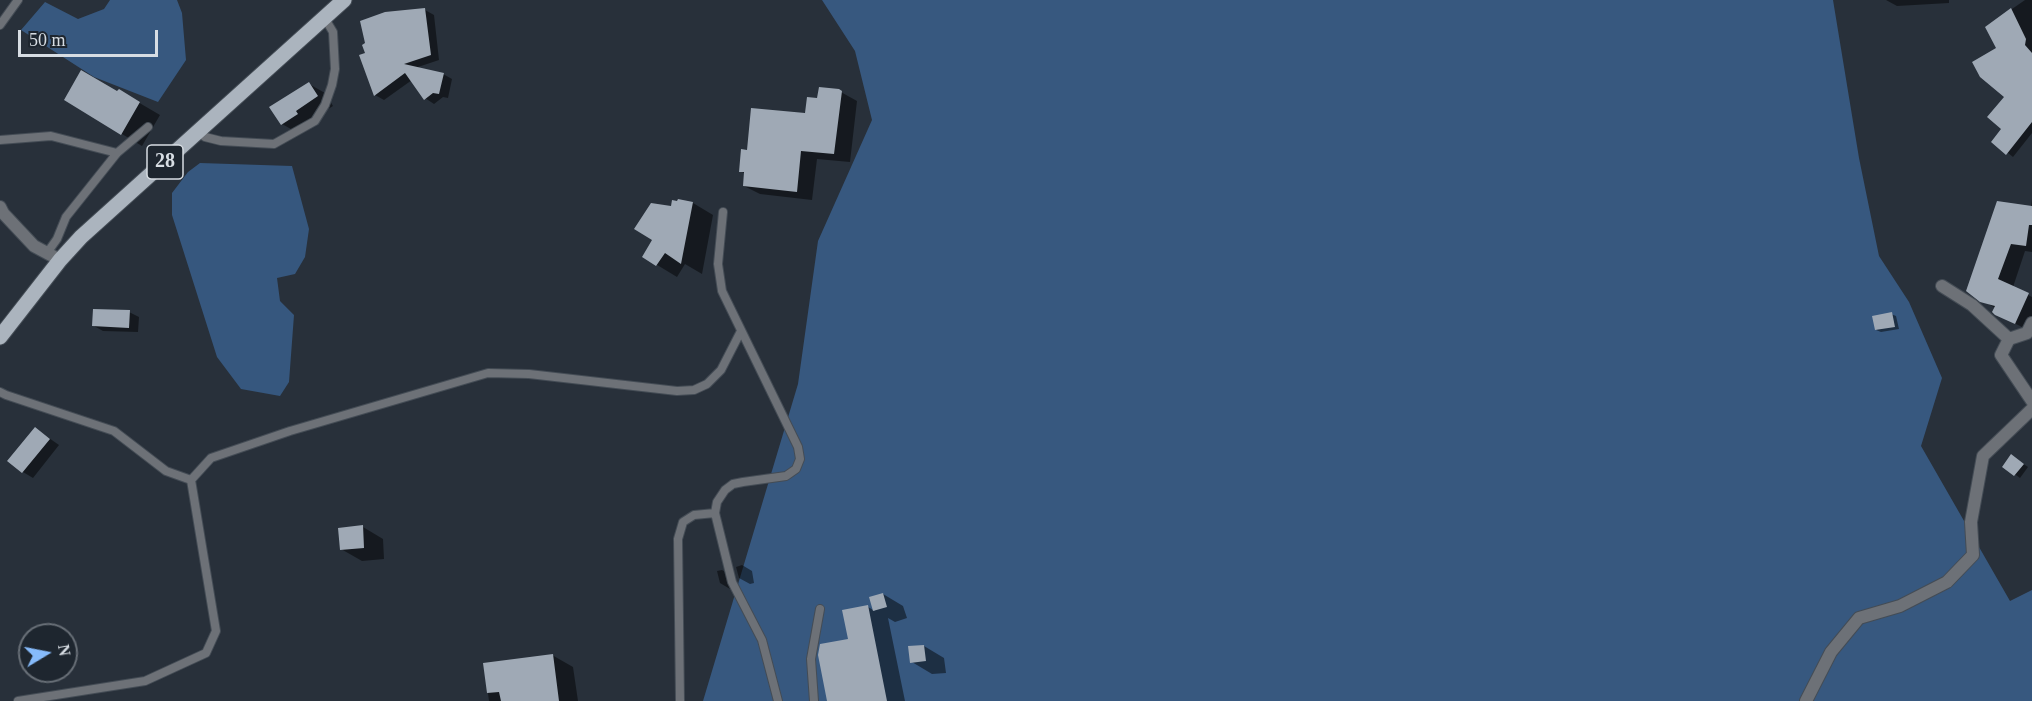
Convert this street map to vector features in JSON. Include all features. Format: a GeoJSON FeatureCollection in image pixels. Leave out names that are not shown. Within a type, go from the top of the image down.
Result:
{"type":"FeatureCollection","features":[{"type":"Feature","properties":{"kind":"main road","name":"28"},"geometry":{"type":"LineString","coordinates":[[0,337],[53,257],[81,237],[344,0]]}},
{"type":"Feature","properties":{"kind":"street"},"geometry":{"type":"LineString","coordinates":[[0,207],[34,246],[53,257]]}},
{"type":"Feature","properties":{"kind":"street"},"geometry":{"type":"LineString","coordinates":[[1942,286],[1972,305],[2008,339]]}},
{"type":"Feature","properties":{"kind":"street"},"geometry":{"type":"LineString","coordinates":[[2030,329],[2008,339],[2001,355],[2032,401]]}},
{"type":"Feature","properties":{"kind":"street"},"geometry":{"type":"LineString","coordinates":[[1806,701],[1831,652],[1859,618],[1900,606],[1947,582],[1973,555],[1971,522],[1983,456],[2032,410]]}},
{"type":"Feature","properties":{"kind":"lane"},"geometry":{"type":"LineString","coordinates":[[0,25],[18,0]]}},
{"type":"Feature","properties":{"kind":"lane"},"geometry":{"type":"LineString","coordinates":[[198,132],[205,137],[221,141],[274,144],[315,121],[325,105],[335,69],[333,32],[324,17]]}},
{"type":"Feature","properties":{"kind":"lane"},"geometry":{"type":"LineString","coordinates":[[53,257],[66,217],[117,153],[148,127]]}},
{"type":"Feature","properties":{"kind":"lane"},"geometry":{"type":"LineString","coordinates":[[0,140],[51,136],[117,153]]}},
{"type":"Feature","properties":{"kind":"lane"},"geometry":{"type":"LineString","coordinates":[[723,212],[718,264],[722,291],[798,447],[800,459],[796,469],[786,476],[734,484],[725,490],[717,502],[715,513],[732,582],[762,640],[778,701]]}},
{"type":"Feature","properties":{"kind":"lane"},"geometry":{"type":"LineString","coordinates":[[191,480],[211,458],[290,431],[488,373],[529,374],[677,391],[694,390],[707,384],[721,370],[741,331]]}},
{"type":"Feature","properties":{"kind":"lane"},"geometry":{"type":"LineString","coordinates":[[0,392],[114,431],[166,471],[191,480]]}},
{"type":"Feature","properties":{"kind":"lane"},"geometry":{"type":"LineString","coordinates":[[18,701],[145,681],[206,653],[216,631],[191,480]]}},
{"type":"Feature","properties":{"kind":"lane"},"geometry":{"type":"LineString","coordinates":[[680,701],[678,539],[683,522],[694,515],[715,513]]}},
{"type":"Feature","properties":{"kind":"lane"},"geometry":{"type":"LineString","coordinates":[[814,701],[810,659],[820,609]]}},
{"type":"Feature","properties":{"kind":"shaded area"},"geometry":{"type":"Polygon","coordinates":[[[110,0],[177,0],[182,13],[186,60],[158,102],[94,77],[21,30],[45,2],[78,19],[104,9],[110,0]]]}},
{"type":"Feature","properties":{"kind":"shaded area"},"geometry":{"type":"Polygon","coordinates":[[[822,0],[1833,0],[1859,158],[1879,256],[1909,302],[1942,378],[1921,446],[2010,601],[2032,590],[2032,701],[703,701],[798,384],[818,241],[872,120],[855,51],[822,0]]]}},
{"type":"Feature","properties":{"kind":"shaded area"},"geometry":{"type":"Polygon","coordinates":[[[200,163],[292,166],[309,229],[305,257],[295,274],[277,278],[280,301],[294,315],[289,382],[280,396],[241,389],[217,357],[172,215],[172,193],[188,172],[200,163]]]}},
{"type":"Feature","properties":{"kind":"building"},"geometry":{"type":"Polygon","coordinates":[[[425,8],[431,55],[404,64],[444,73],[439,94],[433,93],[424,100],[405,73],[374,96],[359,55],[365,53],[360,21],[385,12],[425,8]]]}},
{"type":"Feature","properties":{"kind":"building"},"geometry":{"type":"Polygon","coordinates":[[[2011,8],[2026,39],[2025,45],[2032,53],[2032,122],[2006,155],[1991,142],[2001,129],[1987,117],[2004,97],[1980,77],[1972,62],[1996,48],[1985,27],[2011,8]]]}},
{"type":"Feature","properties":{"kind":"building"},"geometry":{"type":"Polygon","coordinates":[[[81,70],[140,102],[121,135],[64,100],[81,70]]]}},
{"type":"Feature","properties":{"kind":"building"},"geometry":{"type":"Polygon","coordinates":[[[309,82],[318,96],[296,111],[298,114],[281,125],[269,107],[309,82]]]}},
{"type":"Feature","properties":{"kind":"building"},"geometry":{"type":"Polygon","coordinates":[[[819,87],[842,91],[834,154],[801,151],[797,192],[743,186],[744,172],[739,172],[741,149],[747,150],[751,108],[805,113],[807,97],[817,98],[819,87]]]}},
{"type":"Feature","properties":{"kind":"building"},"geometry":{"type":"Polygon","coordinates":[[[678,199],[693,202],[681,264],[665,253],[656,266],[642,257],[652,240],[634,229],[651,203],[671,206],[672,200],[677,201],[678,199]]]}},
{"type":"Feature","properties":{"kind":"building"},"geometry":{"type":"Polygon","coordinates":[[[1997,201],[2032,206],[2032,225],[2029,225],[2026,246],[2011,244],[1998,279],[2029,293],[2015,324],[1995,315],[1992,312],[1995,306],[1980,302],[1966,291],[1997,201]]]}},
{"type":"Feature","properties":{"kind":"building"},"geometry":{"type":"Polygon","coordinates":[[[93,309],[130,310],[129,328],[92,326],[93,309]]]}},
{"type":"Feature","properties":{"kind":"building"},"geometry":{"type":"Polygon","coordinates":[[[1892,312],[1895,327],[1875,330],[1872,316],[1892,312]]]}},
{"type":"Feature","properties":{"kind":"building"},"geometry":{"type":"Polygon","coordinates":[[[35,427],[50,439],[22,473],[7,461],[35,427]]]}},
{"type":"Feature","properties":{"kind":"building"},"geometry":{"type":"Polygon","coordinates":[[[2011,454],[2024,464],[2014,476],[2002,467],[2011,454]]]}},
{"type":"Feature","properties":{"kind":"building"},"geometry":{"type":"Polygon","coordinates":[[[363,525],[364,548],[340,550],[338,528],[363,525]]]}},
{"type":"Feature","properties":{"kind":"building"},"geometry":{"type":"Polygon","coordinates":[[[883,593],[887,607],[873,611],[869,597],[883,593]]]}},
{"type":"Feature","properties":{"kind":"building"},"geometry":{"type":"Polygon","coordinates":[[[868,605],[887,701],[827,701],[818,655],[820,644],[848,639],[842,610],[868,605]]]}},
{"type":"Feature","properties":{"kind":"building"},"geometry":{"type":"Polygon","coordinates":[[[924,645],[926,661],[910,663],[908,646],[924,645]]]}},
{"type":"Feature","properties":{"kind":"building"},"geometry":{"type":"Polygon","coordinates":[[[553,654],[559,701],[501,701],[499,692],[487,693],[483,663],[553,654]]]}}]}
